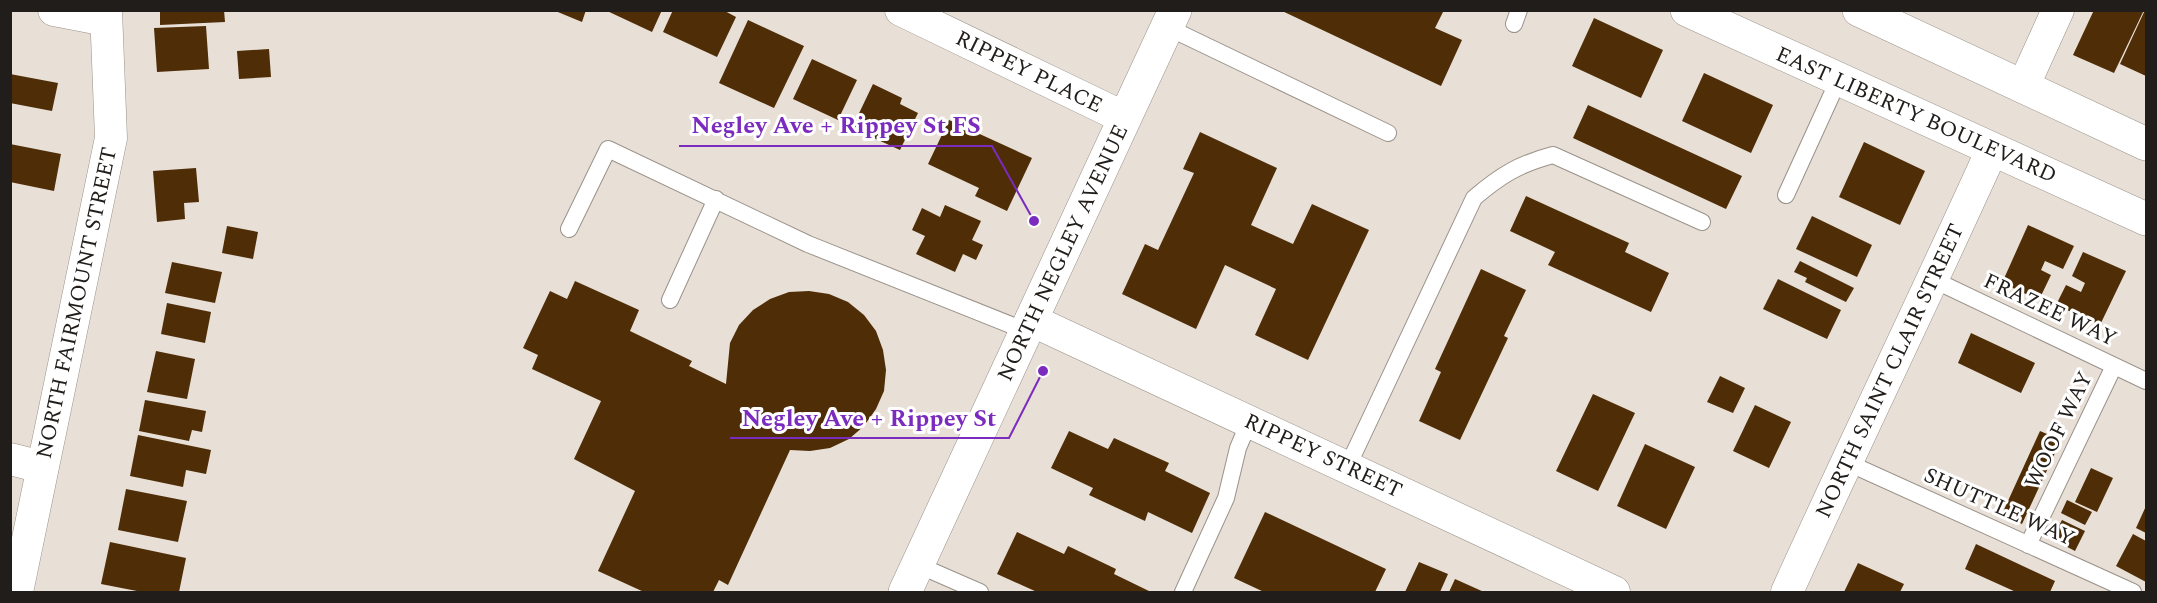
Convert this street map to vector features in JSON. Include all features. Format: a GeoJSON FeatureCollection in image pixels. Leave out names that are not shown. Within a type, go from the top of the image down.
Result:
{"type":"FeatureCollection","features":[{"type":"Feature","properties":{"kind":"main road","name":"EAST LIBERTY BOULEVARD"},"geometry":{"type":"LineString","coordinates":[[1687,10],[1838,81],[2146,219]]}},
{"type":"Feature","properties":{"kind":"main road"},"geometry":{"type":"LineString","coordinates":[[1859,10],[2146,144]]}},
{"type":"Feature","properties":{"kind":"main road","name":"NORTH NEGLEY AVENUE"},"geometry":{"type":"LineString","coordinates":[[912,579],[1171,19]]}},
{"type":"Feature","properties":{"kind":"street"},"geometry":{"type":"LineString","coordinates":[[54,10],[106,15]]}},
{"type":"Feature","properties":{"kind":"street","name":"RIPPEY PLACE"},"geometry":{"type":"LineString","coordinates":[[901,10],[1125,118]]}},
{"type":"Feature","properties":{"kind":"street"},"geometry":{"type":"LineString","coordinates":[[2023,87],[2058,10]]}},
{"type":"Feature","properties":{"kind":"street","name":"NORTH FAIRMOUNT STREET"},"geometry":{"type":"LineString","coordinates":[[17,592],[111,138],[106,15]]}},
{"type":"Feature","properties":{"kind":"street","name":"NORTH SAINT CLAIR STREET"},"geometry":{"type":"LineString","coordinates":[[1787,592],[1992,150]]}},
{"type":"Feature","properties":{"kind":"street","name":"RIPPEY STREET"},"geometry":{"type":"LineString","coordinates":[[1029,325],[1249,422],[1614,592]]}},
{"type":"Feature","properties":{"kind":"street"},"geometry":{"type":"LineString","coordinates":[[10,459],[42,467]]}},
{"type":"Feature","properties":{"kind":"lane"},"geometry":{"type":"LineString","coordinates":[[1171,19],[1388,133]]}},
{"type":"Feature","properties":{"kind":"lane"},"geometry":{"type":"LineString","coordinates":[[1786,195],[1838,81]]}},
{"type":"Feature","properties":{"kind":"lane"},"geometry":{"type":"LineString","coordinates":[[569,229],[608,148],[808,244],[1029,325]]}},
{"type":"Feature","properties":{"kind":"lane"},"geometry":{"type":"LineString","coordinates":[[1347,468],[1474,198],[1492,183],[1525,163],[1553,155],[1702,222]]}},
{"type":"Feature","properties":{"kind":"lane"},"geometry":{"type":"LineString","coordinates":[[670,300],[716,199]]}},
{"type":"Feature","properties":{"kind":"lane","name":"FRAZEE WAY"},"geometry":{"type":"LineString","coordinates":[[1934,279],[2146,381]]}},
{"type":"Feature","properties":{"kind":"lane","name":"WOOF WAY"},"geometry":{"type":"LineString","coordinates":[[2028,545],[2114,366]]}},
{"type":"Feature","properties":{"kind":"lane"},"geometry":{"type":"LineString","coordinates":[[1183,592],[1226,498],[1238,447],[1249,422]]}},
{"type":"Feature","properties":{"kind":"lane","name":"SHUTTLE WAY"},"geometry":{"type":"LineString","coordinates":[[1846,462],[2133,592]]}},
{"type":"Feature","properties":{"kind":"lane"},"geometry":{"type":"LineString","coordinates":[[912,579],[980,592]]}},
{"type":"Feature","properties":{"kind":"building"},"geometry":{"type":"Polygon","coordinates":[[[160,10],[224,10],[225,22],[160,25],[160,10]]]}},
{"type":"Feature","properties":{"kind":"building"},"geometry":{"type":"Polygon","coordinates":[[[553,10],[586,10],[582,22],[553,10]]]}},
{"type":"Feature","properties":{"kind":"building"},"geometry":{"type":"Polygon","coordinates":[[[605,10],[662,10],[652,32],[605,10]]]}},
{"type":"Feature","properties":{"kind":"building"},"geometry":{"type":"Polygon","coordinates":[[[673,10],[723,10],[736,17],[717,57],[663,32],[673,10]]]}},
{"type":"Feature","properties":{"kind":"building"},"geometry":{"type":"Polygon","coordinates":[[[1280,10],[1444,10],[1435,28],[1462,40],[1441,86],[1280,10]]]}},
{"type":"Feature","properties":{"kind":"building"},"geometry":{"type":"Polygon","coordinates":[[[2094,10],[2144,10],[2114,73],[2073,55],[2094,10]]]}},
{"type":"Feature","properties":{"kind":"building"},"geometry":{"type":"Polygon","coordinates":[[[2146,10],[2146,76],[2120,64],[2146,10]]]}},
{"type":"Feature","properties":{"kind":"building"},"geometry":{"type":"Polygon","coordinates":[[[1594,18],[1663,50],[1641,98],[1572,66],[1594,18]]]}},
{"type":"Feature","properties":{"kind":"building"},"geometry":{"type":"Polygon","coordinates":[[[748,20],[804,46],[774,108],[719,83],[748,20]]]}},
{"type":"Feature","properties":{"kind":"building"},"geometry":{"type":"Polygon","coordinates":[[[206,26],[209,69],[157,72],[154,28],[206,26]]]}},
{"type":"Feature","properties":{"kind":"building"},"geometry":{"type":"Polygon","coordinates":[[[269,49],[271,77],[239,79],[237,51],[269,49]]]}},
{"type":"Feature","properties":{"kind":"building"},"geometry":{"type":"Polygon","coordinates":[[[812,59],[857,80],[838,120],[793,99],[812,59]]]}},
{"type":"Feature","properties":{"kind":"building"},"geometry":{"type":"Polygon","coordinates":[[[1704,73],[1773,105],[1751,153],[1682,121],[1704,73]]]}},
{"type":"Feature","properties":{"kind":"building"},"geometry":{"type":"Polygon","coordinates":[[[10,74],[58,83],[52,111],[10,103],[10,74]]]}},
{"type":"Feature","properties":{"kind":"building"},"geometry":{"type":"Polygon","coordinates":[[[873,84],[902,98],[900,104],[918,113],[900,150],[852,128],[873,84]]]}},
{"type":"Feature","properties":{"kind":"building"},"geometry":{"type":"Polygon","coordinates":[[[1588,105],[1742,176],[1726,209],[1573,138],[1588,105]]]}},
{"type":"Feature","properties":{"kind":"building"},"geometry":{"type":"Polygon","coordinates":[[[949,120],[1032,158],[1007,211],[975,196],[979,188],[928,164],[949,120]]]}},
{"type":"Feature","properties":{"kind":"building"},"geometry":{"type":"Polygon","coordinates":[[[1200,132],[1277,168],[1251,225],[1293,244],[1312,204],[1369,230],[1308,360],[1255,335],[1276,289],[1225,265],[1196,329],[1122,294],[1145,244],[1158,250],[1194,173],[1183,169],[1200,132]]]}},
{"type":"Feature","properties":{"kind":"building"},"geometry":{"type":"Polygon","coordinates":[[[1864,142],[1925,171],[1900,225],[1839,197],[1864,142]]]}},
{"type":"Feature","properties":{"kind":"building"},"geometry":{"type":"Polygon","coordinates":[[[10,144],[61,154],[54,191],[10,182],[10,144]]]}},
{"type":"Feature","properties":{"kind":"building"},"geometry":{"type":"Polygon","coordinates":[[[196,168],[199,202],[184,203],[185,219],[157,222],[153,171],[196,168]]]}},
{"type":"Feature","properties":{"kind":"building"},"geometry":{"type":"Polygon","coordinates":[[[1526,196],[1629,243],[1625,252],[1669,273],[1651,312],[1548,265],[1555,252],[1510,231],[1526,196]]]}},
{"type":"Feature","properties":{"kind":"building"},"geometry":{"type":"Polygon","coordinates":[[[945,205],[981,221],[972,240],[983,245],[976,260],[963,254],[955,272],[916,254],[925,236],[912,230],[922,208],[940,217],[945,205]]]}},
{"type":"Feature","properties":{"kind":"building"},"geometry":{"type":"Polygon","coordinates":[[[1812,216],[1872,245],[1857,277],[1796,249],[1812,216]]]}},
{"type":"Feature","properties":{"kind":"building"},"geometry":{"type":"Polygon","coordinates":[[[2028,225],[2074,246],[2063,269],[2045,261],[2041,270],[2051,275],[2039,300],[2002,283],[2028,225]]]}},
{"type":"Feature","properties":{"kind":"building"},"geometry":{"type":"Polygon","coordinates":[[[227,226],[258,232],[253,259],[222,253],[227,226]]]}},
{"type":"Feature","properties":{"kind":"building"},"geometry":{"type":"Polygon","coordinates":[[[2083,252],[2126,271],[2100,325],[2056,305],[2066,285],[2081,292],[2085,283],[2072,276],[2083,252]]]}},
{"type":"Feature","properties":{"kind":"building"},"geometry":{"type":"Polygon","coordinates":[[[1800,261],[1854,288],[1846,302],[1805,282],[1807,278],[1794,272],[1800,261]]]}},
{"type":"Feature","properties":{"kind":"building"},"geometry":{"type":"Polygon","coordinates":[[[172,262],[222,272],[215,303],[165,293],[172,262]]]}},
{"type":"Feature","properties":{"kind":"building"},"geometry":{"type":"Polygon","coordinates":[[[1481,269],[1526,290],[1504,336],[1508,338],[1460,440],[1419,421],[1441,372],[1435,369],[1481,269]]]}},
{"type":"Feature","properties":{"kind":"building"},"geometry":{"type":"Polygon","coordinates":[[[1778,279],[1841,310],[1827,339],[1763,309],[1778,279]]]}},
{"type":"Feature","properties":{"kind":"building"},"geometry":{"type":"Polygon","coordinates":[[[575,281],[639,310],[630,331],[692,361],[689,366],[726,384],[730,343],[739,325],[753,310],[770,299],[789,292],[809,291],[829,294],[848,302],[864,315],[876,331],[883,350],[886,370],[884,391],[876,409],[864,426],[849,439],[830,448],[810,451],[790,450],[728,585],[719,580],[713,592],[644,592],[598,571],[635,491],[574,459],[601,401],[532,369],[538,355],[523,348],[550,291],[567,299],[575,281]]]}},
{"type":"Feature","properties":{"kind":"building"},"geometry":{"type":"Polygon","coordinates":[[[167,303],[211,312],[205,343],[161,334],[167,303]]]}},
{"type":"Feature","properties":{"kind":"building"},"geometry":{"type":"Polygon","coordinates":[[[1971,333],[2035,363],[2021,393],[1958,363],[1971,333]]]}},
{"type":"Feature","properties":{"kind":"building"},"geometry":{"type":"Polygon","coordinates":[[[156,351],[195,359],[187,399],[147,392],[156,351]]]}},
{"type":"Feature","properties":{"kind":"building"},"geometry":{"type":"Polygon","coordinates":[[[1720,376],[1745,388],[1733,413],[1707,402],[1720,376]]]}},
{"type":"Feature","properties":{"kind":"building"},"geometry":{"type":"Polygon","coordinates":[[[1593,394],[1635,413],[1598,491],[1556,471],[1593,394]]]}},
{"type":"Feature","properties":{"kind":"building"},"geometry":{"type":"Polygon","coordinates":[[[145,400],[206,411],[202,432],[192,430],[189,441],[139,431],[145,400]]]}},
{"type":"Feature","properties":{"kind":"building"},"geometry":{"type":"Polygon","coordinates":[[[1755,405],[1791,422],[1769,468],[1733,451],[1755,405]]]}},
{"type":"Feature","properties":{"kind":"building"},"geometry":{"type":"Polygon","coordinates":[[[1069,431],[1108,449],[1114,438],[1169,463],[1165,471],[1210,493],[1192,533],[1148,512],[1145,521],[1089,495],[1093,488],[1051,468],[1069,431]]]}},
{"type":"Feature","properties":{"kind":"building"},"geometry":{"type":"Polygon","coordinates":[[[2040,431],[2061,440],[2022,524],[2002,514],[2040,431]]]}},
{"type":"Feature","properties":{"kind":"building"},"geometry":{"type":"Polygon","coordinates":[[[138,435],[211,450],[206,474],[186,470],[183,487],[130,476],[138,435]]]}},
{"type":"Feature","properties":{"kind":"building"},"geometry":{"type":"Polygon","coordinates":[[[1645,444],[1695,467],[1666,529],[1617,506],[1645,444]]]}},
{"type":"Feature","properties":{"kind":"building"},"geometry":{"type":"Polygon","coordinates":[[[2091,468],[2113,478],[2097,512],[2075,502],[2091,468]]]}},
{"type":"Feature","properties":{"kind":"building"},"geometry":{"type":"Polygon","coordinates":[[[126,489],[187,501],[178,542],[118,530],[126,489]]]}},
{"type":"Feature","properties":{"kind":"building"},"geometry":{"type":"Polygon","coordinates":[[[2067,500],[2092,512],[2085,525],[2061,513],[2067,500]]]}},
{"type":"Feature","properties":{"kind":"building"},"geometry":{"type":"Polygon","coordinates":[[[2146,506],[2146,533],[2136,528],[2146,506]]]}},
{"type":"Feature","properties":{"kind":"building"},"geometry":{"type":"Polygon","coordinates":[[[1265,512],[1386,569],[1375,592],[1264,592],[1234,578],[1265,512]]]}},
{"type":"Feature","properties":{"kind":"building"},"geometry":{"type":"Polygon","coordinates":[[[2062,520],[2085,531],[2075,551],[2052,539],[2062,520]]]}},
{"type":"Feature","properties":{"kind":"building"},"geometry":{"type":"Polygon","coordinates":[[[1017,532],[1064,554],[1068,546],[1116,569],[1114,574],[1151,592],[1037,592],[997,574],[1017,532]]]}},
{"type":"Feature","properties":{"kind":"building"},"geometry":{"type":"Polygon","coordinates":[[[2133,534],[2146,541],[2146,582],[2116,566],[2133,534]]]}},
{"type":"Feature","properties":{"kind":"building"},"geometry":{"type":"Polygon","coordinates":[[[110,542],[186,558],[179,592],[142,592],[101,584],[110,542]]]}},
{"type":"Feature","properties":{"kind":"building"},"geometry":{"type":"Polygon","coordinates":[[[1976,544],[2055,581],[2050,592],[2016,592],[1965,569],[1976,544]]]}},
{"type":"Feature","properties":{"kind":"building"},"geometry":{"type":"Polygon","coordinates":[[[1419,562],[1448,574],[1440,592],[1405,592],[1419,562]]]}},
{"type":"Feature","properties":{"kind":"building"},"geometry":{"type":"Polygon","coordinates":[[[1858,563],[1904,584],[1900,592],[1844,592],[1858,563]]]}},
{"type":"Feature","properties":{"kind":"building"},"geometry":{"type":"Polygon","coordinates":[[[1455,579],[1484,592],[1449,592],[1455,579]]]}},
{"type":"Feature","properties":{"kind":"place","name":"Negley Ave + Rippey St FS"},"geometry":{"type":"Point","coordinates":[1034,221]}},
{"type":"Feature","properties":{"kind":"place","name":"Negley Ave + Rippey St"},"geometry":{"type":"Point","coordinates":[1043,371]}}]}
